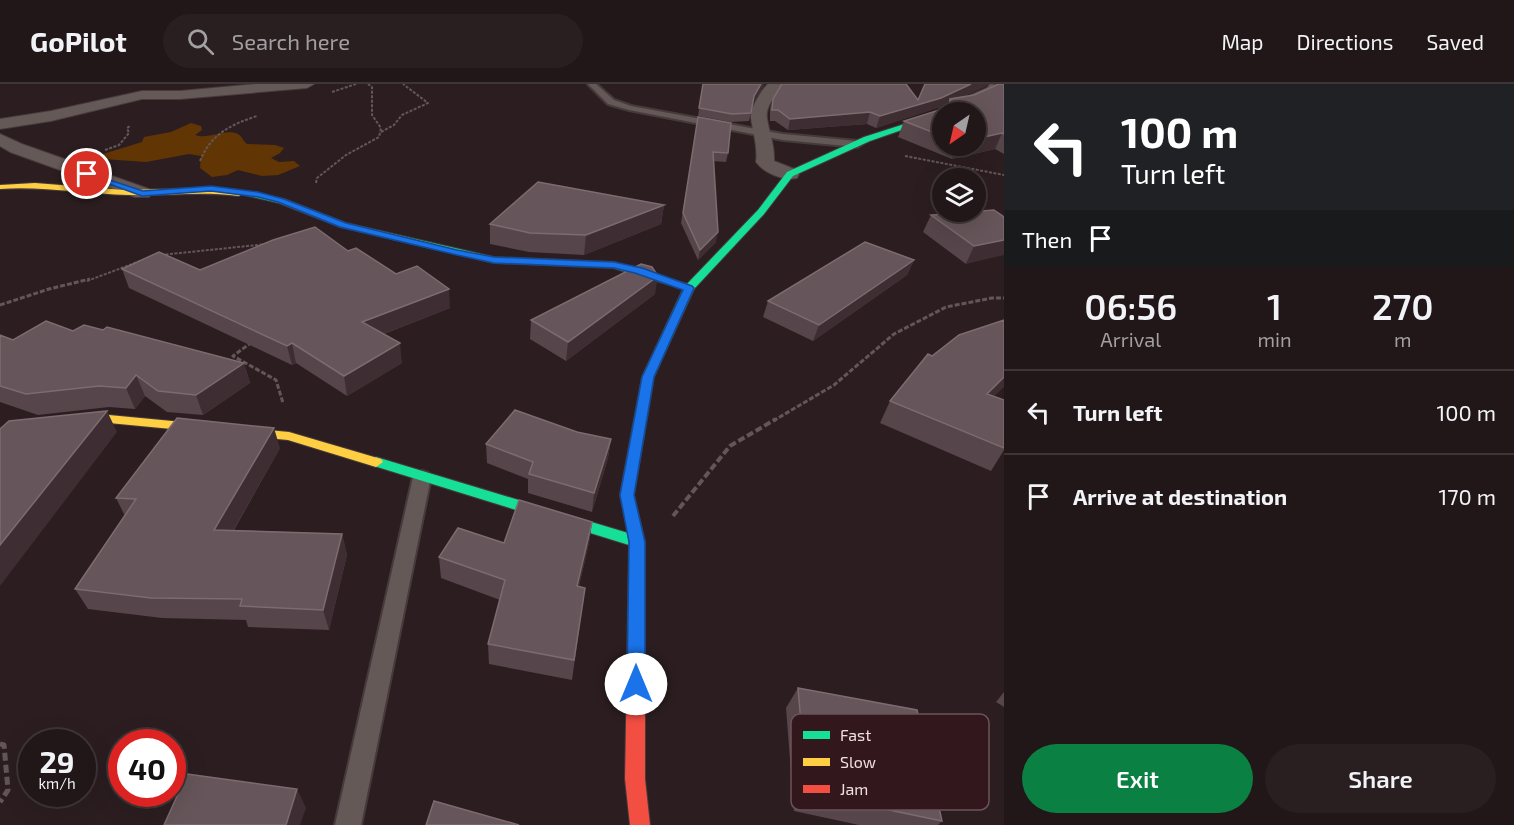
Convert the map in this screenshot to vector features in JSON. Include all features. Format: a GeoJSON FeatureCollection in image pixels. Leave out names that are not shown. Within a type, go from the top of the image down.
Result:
{"type":"FeatureCollection","features":[{"type":"Feature","properties":{"kind":"street"},"geometry":{"type":"LineString","coordinates":[[0,124],[51,116],[142,95],[307,84]]}},
{"type":"Feature","properties":{"kind":"street"},"geometry":{"type":"LineString","coordinates":[[777,84],[769,91],[758,116],[765,133],[767,149],[765,162],[770,167],[790,174]]}},
{"type":"Feature","properties":{"kind":"street"},"geometry":{"type":"LineString","coordinates":[[968,102],[992,91],[998,84]]}},
{"type":"Feature","properties":{"kind":"street"},"geometry":{"type":"LineString","coordinates":[[640,825],[635,779],[637,542],[627,495],[648,377],[688,288],[761,212],[790,174],[862,141],[932,117]]}},
{"type":"Feature","properties":{"kind":"street"},"geometry":{"type":"LineString","coordinates":[[0,140],[142,194]]}},
{"type":"Feature","properties":{"kind":"street"},"geometry":{"type":"LineString","coordinates":[[0,187],[22,184],[142,194],[211,189],[258,195],[281,201],[318,217],[360,229],[494,260],[614,265],[688,288]]}},
{"type":"Feature","properties":{"kind":"street"},"geometry":{"type":"LineString","coordinates":[[0,435],[15,430],[109,419],[289,436],[637,542]]}},
{"type":"Feature","properties":{"kind":"lane"},"geometry":{"type":"LineString","coordinates":[[592,84],[611,102],[629,108],[815,142],[862,141]]}},
{"type":"Feature","properties":{"kind":"lane"},"geometry":{"type":"LineString","coordinates":[[348,825],[422,477]]}},
{"type":"Feature","properties":{"kind":"path"},"geometry":{"type":"LineString","coordinates":[[325,94],[356,84]]}},
{"type":"Feature","properties":{"kind":"path"},"geometry":{"type":"LineString","coordinates":[[368,84],[372,87],[372,115],[381,128],[381,132]]}},
{"type":"Feature","properties":{"kind":"path"},"geometry":{"type":"LineString","coordinates":[[318,217],[313,197],[317,178],[346,156],[379,137],[381,132],[394,125],[402,115],[428,103],[403,84]]}},
{"type":"Feature","properties":{"kind":"path"},"geometry":{"type":"LineString","coordinates":[[69,167],[92,154],[119,145],[129,133],[127,128],[169,95]]}},
{"type":"Feature","properties":{"kind":"path"},"geometry":{"type":"LineString","coordinates":[[190,190],[206,145],[218,133],[262,115]]}},
{"type":"Feature","properties":{"kind":"path"},"geometry":{"type":"LineString","coordinates":[[862,141],[904,156],[1004,175]]}},
{"type":"Feature","properties":{"kind":"path"},"geometry":{"type":"LineString","coordinates":[[0,305],[49,289],[84,282],[114,268],[153,256],[275,243]]}},
{"type":"Feature","properties":{"kind":"path"},"geometry":{"type":"LineString","coordinates":[[637,542],[661,528],[686,502],[730,446],[834,386],[894,334],[946,307],[1004,298]]}},
{"type":"Feature","properties":{"kind":"path"},"geometry":{"type":"LineString","coordinates":[[255,339],[233,356],[276,380],[289,436]]}},
{"type":"Feature","properties":{"kind":"path"},"geometry":{"type":"LineString","coordinates":[[0,744],[4,745],[8,790],[0,802]]}},
{"type":"Feature","properties":{"kind":"shaded area"},"geometry":{"type":"Polygon","coordinates":[[[191,123],[201,126],[202,130],[195,135],[233,133],[239,135],[247,144],[275,145],[284,148],[271,158],[279,162],[294,161],[300,166],[278,175],[262,176],[238,170],[227,175],[212,177],[200,168],[201,156],[189,154],[146,162],[103,159],[103,154],[142,142],[144,137],[171,132],[191,123]]]}},
{"type":"Feature","properties":{"kind":"building"},"geometry":{"type":"Polygon","coordinates":[[[703,84],[761,84],[754,96],[751,113],[732,114],[699,108],[703,84]]]}},
{"type":"Feature","properties":{"kind":"building"},"geometry":{"type":"Polygon","coordinates":[[[782,84],[906,84],[918,100],[925,84],[971,84],[941,98],[880,116],[870,112],[790,119],[778,110],[772,110],[773,99],[782,84]]]}},
{"type":"Feature","properties":{"kind":"building"},"geometry":{"type":"Polygon","coordinates":[[[1004,84],[1004,134],[986,137],[986,102],[950,102],[950,99],[974,95],[1004,84]]]}},
{"type":"Feature","properties":{"kind":"building"},"geometry":{"type":"Polygon","coordinates":[[[932,112],[932,132],[904,121],[932,112]]]}},
{"type":"Feature","properties":{"kind":"building"},"geometry":{"type":"Polygon","coordinates":[[[698,117],[731,123],[728,153],[713,152],[718,232],[700,250],[683,213],[698,117]]]}},
{"type":"Feature","properties":{"kind":"building"},"geometry":{"type":"Polygon","coordinates":[[[538,182],[664,205],[586,235],[530,233],[490,224],[538,182]]]}},
{"type":"Feature","properties":{"kind":"building"},"geometry":{"type":"Polygon","coordinates":[[[994,210],[1004,217],[1004,240],[974,246],[941,222],[986,222],[986,211],[994,210]]]}},
{"type":"Feature","properties":{"kind":"building"},"geometry":{"type":"Polygon","coordinates":[[[315,227],[348,251],[356,248],[396,274],[417,266],[449,289],[362,322],[400,343],[344,376],[292,343],[287,346],[122,269],[159,252],[200,270],[273,240],[315,227]]]}},
{"type":"Feature","properties":{"kind":"building"},"geometry":{"type":"Polygon","coordinates":[[[865,242],[914,260],[819,325],[768,301],[865,242]]]}},
{"type":"Feature","properties":{"kind":"building"},"geometry":{"type":"Polygon","coordinates":[[[641,264],[652,267],[658,276],[568,342],[531,320],[641,264]]]}},
{"type":"Feature","properties":{"kind":"building"},"geometry":{"type":"Polygon","coordinates":[[[1004,320],[1004,377],[987,394],[1004,400],[1004,448],[890,401],[928,354],[932,356],[959,335],[1004,320]]]}},
{"type":"Feature","properties":{"kind":"building"},"geometry":{"type":"Polygon","coordinates":[[[46,321],[73,331],[84,325],[103,330],[107,327],[244,363],[196,395],[158,391],[136,375],[126,388],[99,386],[26,394],[0,386],[0,335],[13,340],[46,321]]]}},
{"type":"Feature","properties":{"kind":"building"},"geometry":{"type":"Polygon","coordinates":[[[515,410],[577,432],[611,439],[594,493],[529,474],[533,462],[486,444],[515,410]]]}},
{"type":"Feature","properties":{"kind":"building"},"geometry":{"type":"Polygon","coordinates":[[[107,411],[0,545],[0,429],[9,421],[107,411]]]}},
{"type":"Feature","properties":{"kind":"building"},"geometry":{"type":"Polygon","coordinates":[[[177,418],[274,428],[214,530],[342,534],[323,610],[240,606],[242,599],[151,598],[75,589],[136,499],[116,498],[177,418]]]}},
{"type":"Feature","properties":{"kind":"building"},"geometry":{"type":"Polygon","coordinates":[[[519,500],[592,522],[577,586],[585,588],[574,660],[488,644],[505,580],[439,557],[458,528],[504,543],[519,500]]]}},
{"type":"Feature","properties":{"kind":"building"},"geometry":{"type":"Polygon","coordinates":[[[798,688],[917,710],[918,714],[800,714],[798,688]]]}},
{"type":"Feature","properties":{"kind":"building"},"geometry":{"type":"Polygon","coordinates":[[[187,774],[297,789],[286,825],[164,825],[172,807],[186,807],[187,774]]]}},
{"type":"Feature","properties":{"kind":"building"},"geometry":{"type":"Polygon","coordinates":[[[434,801],[519,825],[426,825],[434,801]]]}},
{"type":"Feature","properties":{"kind":"building"},"geometry":{"type":"Polygon","coordinates":[[[889,810],[940,810],[942,821],[889,810]]]}},
{"type":"Feature","properties":{"kind":"traffic: fast"},"geometry":{"type":"LineString","coordinates":[[636,667],[637,542],[627,495],[648,377],[689,288],[761,212],[790,174],[867,139],[932,117]]}},
{"type":"Feature","properties":{"kind":"traffic: fast"},"geometry":{"type":"LineString","coordinates":[[239,193],[281,201],[343,225],[494,260],[614,265],[689,288]]}},
{"type":"Feature","properties":{"kind":"traffic: fast"},"geometry":{"type":"LineString","coordinates":[[376,462],[637,542]]}},
{"type":"Feature","properties":{"kind":"traffic: slow"},"geometry":{"type":"LineString","coordinates":[[0,187],[35,185],[124,192],[239,193]]}},
{"type":"Feature","properties":{"kind":"traffic: slow"},"geometry":{"type":"LineString","coordinates":[[0,435],[15,430],[109,419],[289,436],[376,462]]}},
{"type":"Feature","properties":{"kind":"traffic: jam"},"geometry":{"type":"LineString","coordinates":[[636,667],[635,779],[640,825]]}},
{"type":"Feature","properties":{"kind":"route"},"geometry":{"type":"LineString","coordinates":[[87,174],[142,194],[211,189],[258,195],[281,201],[343,225],[457,252],[494,260],[614,265],[688,288],[648,377],[627,495],[637,542],[636,684]]}}]}
